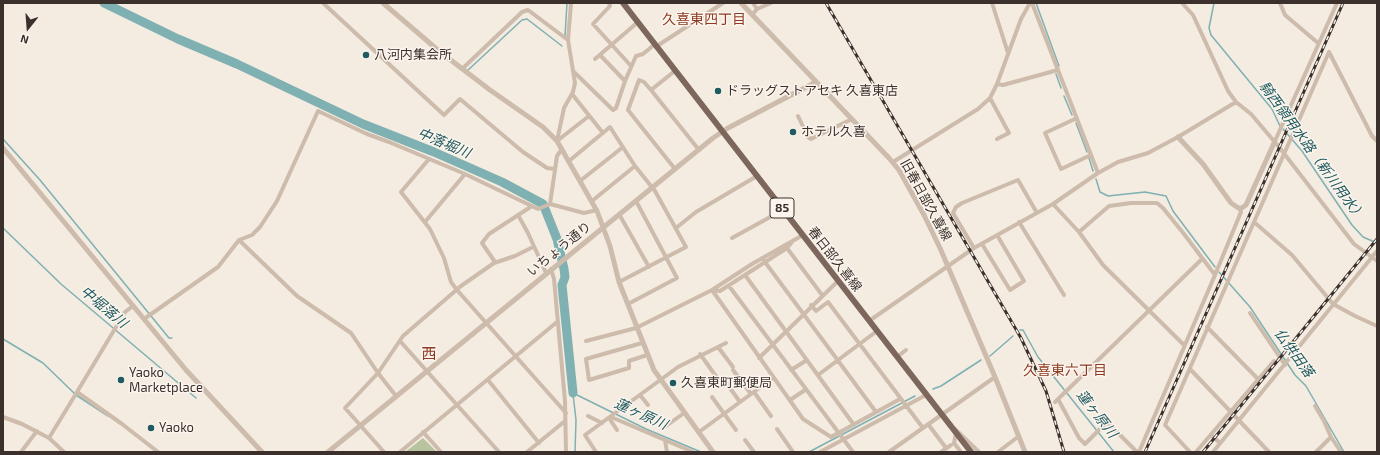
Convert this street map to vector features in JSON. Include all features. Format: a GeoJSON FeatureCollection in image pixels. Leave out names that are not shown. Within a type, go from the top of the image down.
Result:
{"type":"FeatureCollection","features":[{"type":"Feature","properties":{"kind":"main road","name":"春日部久喜線"},"geometry":{"type":"LineString","coordinates":[[623,3],[971,452]]}},
{"type":"Feature","properties":{"kind":"street"},"geometry":{"type":"LineString","coordinates":[[323,3],[444,115],[460,99],[523,152],[548,168],[555,169]]}},
{"type":"Feature","properties":{"kind":"street"},"geometry":{"type":"LineString","coordinates":[[383,3],[436,49],[544,127],[557,142],[592,201],[604,227],[619,282],[647,355],[661,380],[713,452]]}},
{"type":"Feature","properties":{"kind":"street"},"geometry":{"type":"LineString","coordinates":[[557,142],[564,108],[572,94],[575,83],[568,40],[571,3]]}},
{"type":"Feature","properties":{"kind":"street"},"geometry":{"type":"LineString","coordinates":[[609,3],[610,6],[593,24],[631,66]]}},
{"type":"Feature","properties":{"kind":"street"},"geometry":{"type":"LineString","coordinates":[[574,72],[613,110],[616,108],[625,81],[636,56],[643,54],[723,3]]}},
{"type":"Feature","properties":{"kind":"street","name":"旧春日部久喜線"},"geometry":{"type":"LineString","coordinates":[[741,3],[893,162],[924,214],[995,376],[1025,452]]}},
{"type":"Feature","properties":{"kind":"street"},"geometry":{"type":"LineString","coordinates":[[753,3],[757,10]]}},
{"type":"Feature","properties":{"kind":"street"},"geometry":{"type":"LineString","coordinates":[[752,15],[757,10],[771,3]]}},
{"type":"Feature","properties":{"kind":"street"},"geometry":{"type":"LineString","coordinates":[[992,3],[1008,52]]}},
{"type":"Feature","properties":{"kind":"street"},"geometry":{"type":"LineString","coordinates":[[893,162],[978,108],[990,98],[997,84],[1024,11],[1031,3],[1098,173]]}},
{"type":"Feature","properties":{"kind":"street"},"geometry":{"type":"LineString","coordinates":[[1182,3],[1193,15],[1228,91],[1236,102],[1252,114],[1354,244],[1377,261]]}},
{"type":"Feature","properties":{"kind":"street"},"geometry":{"type":"LineString","coordinates":[[1280,3],[1285,15],[1318,43]]}},
{"type":"Feature","properties":{"kind":"street"},"geometry":{"type":"LineString","coordinates":[[1240,209],[1246,205],[1337,3]]}},
{"type":"Feature","properties":{"kind":"street"},"geometry":{"type":"LineString","coordinates":[[462,69],[522,12],[528,10],[568,40]]}},
{"type":"Feature","properties":{"kind":"street"},"geometry":{"type":"LineString","coordinates":[[595,59],[638,22]]}},
{"type":"Feature","properties":{"kind":"street"},"geometry":{"type":"LineString","coordinates":[[1190,452],[1165,425],[1329,52],[1372,136],[1377,141]]}},
{"type":"Feature","properties":{"kind":"street"},"geometry":{"type":"LineString","coordinates":[[600,55],[625,81]]}},
{"type":"Feature","properties":{"kind":"street"},"geometry":{"type":"LineString","coordinates":[[651,90],[676,70]]}},
{"type":"Feature","properties":{"kind":"street"},"geometry":{"type":"LineString","coordinates":[[997,84],[1003,85],[1058,70]]}},
{"type":"Feature","properties":{"kind":"street"},"geometry":{"type":"LineString","coordinates":[[675,169],[628,110],[639,80],[644,82],[651,90],[699,150]]}},
{"type":"Feature","properties":{"kind":"street","name":"いちょう通り"},"geometry":{"type":"LineString","coordinates":[[328,452],[551,269],[722,132],[816,82]]}},
{"type":"Feature","properties":{"kind":"street"},"geometry":{"type":"LineString","coordinates":[[572,94],[603,133]]}},
{"type":"Feature","properties":{"kind":"street"},"geometry":{"type":"LineString","coordinates":[[990,98],[1008,133],[996,139]]}},
{"type":"Feature","properties":{"kind":"street"},"geometry":{"type":"LineString","coordinates":[[869,321],[974,248],[1053,204],[1098,173],[1118,162],[1148,152],[1178,137],[1236,102]]}},
{"type":"Feature","properties":{"kind":"street"},"geometry":{"type":"LineString","coordinates":[[144,319],[218,267],[239,240],[252,235],[256,231],[277,201],[318,111],[367,134],[465,174],[538,209],[550,204],[580,213],[596,210]]}},
{"type":"Feature","properties":{"kind":"street"},"geometry":{"type":"LineString","coordinates":[[557,142],[589,116]]}},
{"type":"Feature","properties":{"kind":"street"},"geometry":{"type":"LineString","coordinates":[[798,116],[808,137],[811,139],[852,119]]}},
{"type":"Feature","properties":{"kind":"street"},"geometry":{"type":"LineString","coordinates":[[1077,118],[1045,133],[1062,169],[1091,154]]}},
{"type":"Feature","properties":{"kind":"street"},"geometry":{"type":"LineString","coordinates":[[569,161],[610,127],[635,166],[652,187],[686,247],[619,282]]}},
{"type":"Feature","properties":{"kind":"street"},"geometry":{"type":"LineString","coordinates":[[1178,137],[1203,164],[1231,203],[1240,209]]}},
{"type":"Feature","properties":{"kind":"street"},"geometry":{"type":"LineString","coordinates":[[3,148],[186,370],[262,452]]}},
{"type":"Feature","properties":{"kind":"street"},"geometry":{"type":"LineString","coordinates":[[580,181],[623,148]]}},
{"type":"Feature","properties":{"kind":"street"},"geometry":{"type":"LineString","coordinates":[[550,204],[558,154],[562,149]]}},
{"type":"Feature","properties":{"kind":"street"},"geometry":{"type":"LineString","coordinates":[[428,159],[401,192],[430,229],[444,258],[451,282],[566,413]]}},
{"type":"Feature","properties":{"kind":"street"},"geometry":{"type":"LineString","coordinates":[[592,201],[635,166]]}},
{"type":"Feature","properties":{"kind":"street"},"geometry":{"type":"LineString","coordinates":[[424,222],[465,174]]}},
{"type":"Feature","properties":{"kind":"street"},"geometry":{"type":"LineString","coordinates":[[676,228],[696,212],[757,176]]}},
{"type":"Feature","properties":{"kind":"street"},"geometry":{"type":"LineString","coordinates":[[974,248],[953,213],[956,207],[962,203],[1018,180],[1037,213]]}},
{"type":"Feature","properties":{"kind":"street"},"geometry":{"type":"LineString","coordinates":[[628,304],[677,278],[636,201]]}},
{"type":"Feature","properties":{"kind":"street"},"geometry":{"type":"LineString","coordinates":[[1079,232],[1108,206],[1131,203],[1157,203],[1163,208],[1215,275]]}},
{"type":"Feature","properties":{"kind":"street"},"geometry":{"type":"LineString","coordinates":[[1053,204],[1079,232],[1103,265],[1184,345]]}},
{"type":"Feature","properties":{"kind":"street"},"geometry":{"type":"LineString","coordinates":[[496,262],[482,243],[489,234],[532,206]]}},
{"type":"Feature","properties":{"kind":"street"},"geometry":{"type":"LineString","coordinates":[[1202,259],[1057,400],[1079,438],[1085,444],[1107,422],[1138,452],[1215,275],[1241,212],[1240,209]]}},
{"type":"Feature","properties":{"kind":"street"},"geometry":{"type":"LineString","coordinates":[[732,238],[783,210]]}},
{"type":"Feature","properties":{"kind":"street"},"geometry":{"type":"LineString","coordinates":[[619,214],[649,267]]}},
{"type":"Feature","properties":{"kind":"street"},"geometry":{"type":"LineString","coordinates":[[518,215],[528,233],[546,274]]}},
{"type":"Feature","properties":{"kind":"street"},"geometry":{"type":"LineString","coordinates":[[1019,222],[1064,295]]}},
{"type":"Feature","properties":{"kind":"street"},"geometry":{"type":"LineString","coordinates":[[1254,222],[1292,255],[1334,304],[1377,326]]}},
{"type":"Feature","properties":{"kind":"street"},"geometry":{"type":"LineString","coordinates":[[586,341],[636,328],[712,290],[748,266],[803,235]]}},
{"type":"Feature","properties":{"kind":"street"},"geometry":{"type":"LineString","coordinates":[[982,244],[1010,290],[1024,281],[997,235]]}},
{"type":"Feature","properties":{"kind":"street"},"geometry":{"type":"LineString","coordinates":[[239,240],[297,296],[351,332],[378,374],[396,396]]}},
{"type":"Feature","properties":{"kind":"street"},"geometry":{"type":"LineString","coordinates":[[712,290],[718,292],[729,286],[788,248],[792,242]]}},
{"type":"Feature","properties":{"kind":"street"},"geometry":{"type":"LineString","coordinates":[[384,452],[344,408],[378,374],[403,336],[457,290],[496,262],[515,256],[534,247]]}},
{"type":"Feature","properties":{"kind":"street"},"geometry":{"type":"LineString","coordinates":[[788,248],[822,295]]}},
{"type":"Feature","properties":{"kind":"street"},"geometry":{"type":"LineString","coordinates":[[1213,452],[1377,251]]}},
{"type":"Feature","properties":{"kind":"street"},"geometry":{"type":"LineString","coordinates":[[762,258],[876,412]]}},
{"type":"Feature","properties":{"kind":"street"},"geometry":{"type":"LineString","coordinates":[[748,266],[750,272]]}},
{"type":"Feature","properties":{"kind":"street"},"geometry":{"type":"LineString","coordinates":[[551,269],[554,279],[566,413],[566,452]]}},
{"type":"Feature","properties":{"kind":"street"},"geometry":{"type":"LineString","coordinates":[[745,275],[854,425]]}},
{"type":"Feature","properties":{"kind":"street"},"geometry":{"type":"LineString","coordinates":[[759,358],[803,313],[838,281]]}},
{"type":"Feature","properties":{"kind":"street"},"geometry":{"type":"LineString","coordinates":[[729,286],[805,390],[853,452]]}},
{"type":"Feature","properties":{"kind":"street"},"geometry":{"type":"LineString","coordinates":[[712,290],[803,419],[831,437],[841,436],[903,403]]}},
{"type":"Feature","properties":{"kind":"street"},"geometry":{"type":"LineString","coordinates":[[812,305],[816,311],[828,302],[923,428]]}},
{"type":"Feature","properties":{"kind":"street"},"geometry":{"type":"LineString","coordinates":[[49,438],[125,312],[133,306]]}},
{"type":"Feature","properties":{"kind":"street"},"geometry":{"type":"LineString","coordinates":[[1250,313],[1286,363]]}},
{"type":"Feature","properties":{"kind":"street"},"geometry":{"type":"LineString","coordinates":[[400,452],[557,322]]}},
{"type":"Feature","properties":{"kind":"street"},"geometry":{"type":"LineString","coordinates":[[1207,328],[1258,379]]}},
{"type":"Feature","properties":{"kind":"street"},"geometry":{"type":"LineString","coordinates":[[818,375],[877,331]]}},
{"type":"Feature","properties":{"kind":"street"},"geometry":{"type":"LineString","coordinates":[[400,341],[499,452]]}},
{"type":"Feature","properties":{"kind":"street"},"geometry":{"type":"LineString","coordinates":[[596,452],[585,436],[678,367],[700,354],[726,342]]}},
{"type":"Feature","properties":{"kind":"street"},"geometry":{"type":"LineString","coordinates":[[642,343],[586,359],[589,380],[630,368],[629,361],[647,355]]}},
{"type":"Feature","properties":{"kind":"street"},"geometry":{"type":"LineString","coordinates":[[718,347],[733,369],[771,416]]}},
{"type":"Feature","properties":{"kind":"street"},"geometry":{"type":"LineString","coordinates":[[897,357],[906,350]]}},
{"type":"Feature","properties":{"kind":"street"},"geometry":{"type":"LineString","coordinates":[[700,354],[718,379]]}},
{"type":"Feature","properties":{"kind":"street"},"geometry":{"type":"LineString","coordinates":[[791,370],[807,360]]}},
{"type":"Feature","properties":{"kind":"street"},"geometry":{"type":"LineString","coordinates":[[1196,452],[1274,361]]}},
{"type":"Feature","properties":{"kind":"street"},"geometry":{"type":"LineString","coordinates":[[1190,369],[1269,452]]}},
{"type":"Feature","properties":{"kind":"street"},"geometry":{"type":"LineString","coordinates":[[889,452],[995,376]]}},
{"type":"Feature","properties":{"kind":"street"},"geometry":{"type":"LineString","coordinates":[[698,432],[773,378]]}},
{"type":"Feature","properties":{"kind":"street"},"geometry":{"type":"LineString","coordinates":[[488,380],[539,443]]}},
{"type":"Feature","properties":{"kind":"street"},"geometry":{"type":"LineString","coordinates":[[727,384],[740,402]]}},
{"type":"Feature","properties":{"kind":"street"},"geometry":{"type":"LineString","coordinates":[[790,400],[805,390]]}},
{"type":"Feature","properties":{"kind":"street"},"geometry":{"type":"LineString","coordinates":[[77,392],[158,452]]}},
{"type":"Feature","properties":{"kind":"street"},"geometry":{"type":"LineString","coordinates":[[640,395],[648,405]]}},
{"type":"Feature","properties":{"kind":"street"},"geometry":{"type":"LineString","coordinates":[[823,451],[854,425],[876,412],[926,395]]}},
{"type":"Feature","properties":{"kind":"street"},"geometry":{"type":"LineString","coordinates":[[712,397],[736,430]]}},
{"type":"Feature","properties":{"kind":"street"},"geometry":{"type":"LineString","coordinates":[[1314,406],[1341,452]]}},
{"type":"Feature","properties":{"kind":"street"},"geometry":{"type":"LineString","coordinates":[[662,429],[684,412]]}},
{"type":"Feature","properties":{"kind":"street"},"geometry":{"type":"LineString","coordinates":[[588,416],[602,423]]}},
{"type":"Feature","properties":{"kind":"street"},"geometry":{"type":"LineString","coordinates":[[612,416],[617,430]]}},
{"type":"Feature","properties":{"kind":"street"},"geometry":{"type":"LineString","coordinates":[[612,416],[693,452]]}},
{"type":"Feature","properties":{"kind":"street"},"geometry":{"type":"LineString","coordinates":[[3,417],[37,431],[49,438],[64,452]]}},
{"type":"Feature","properties":{"kind":"street"},"geometry":{"type":"LineString","coordinates":[[527,452],[565,421]]}},
{"type":"Feature","properties":{"kind":"street"},"geometry":{"type":"LineString","coordinates":[[928,424],[946,448]]}},
{"type":"Feature","properties":{"kind":"street"},"geometry":{"type":"LineString","coordinates":[[951,427],[962,434],[979,452]]}},
{"type":"Feature","properties":{"kind":"street"},"geometry":{"type":"LineString","coordinates":[[777,429],[793,452]]}},
{"type":"Feature","properties":{"kind":"street"},"geometry":{"type":"LineString","coordinates":[[21,452],[37,431]]}},
{"type":"Feature","properties":{"kind":"street"},"geometry":{"type":"LineString","coordinates":[[423,432],[441,452]]}},
{"type":"Feature","properties":{"kind":"street"},"geometry":{"type":"LineString","coordinates":[[956,433],[954,443],[961,452]]}},
{"type":"Feature","properties":{"kind":"street"},"geometry":{"type":"LineString","coordinates":[[1211,435],[1220,443]]}},
{"type":"Feature","properties":{"kind":"street"},"geometry":{"type":"LineString","coordinates":[[998,452],[1019,436]]}},
{"type":"Feature","properties":{"kind":"street"},"geometry":{"type":"LineString","coordinates":[[1316,452],[1331,437]]}},
{"type":"Feature","properties":{"kind":"street"},"geometry":{"type":"LineString","coordinates":[[665,440],[667,452]]}},
{"type":"Feature","properties":{"kind":"street"},"geometry":{"type":"LineString","coordinates":[[745,440],[754,452]]}},
{"type":"Feature","properties":{"kind":"street"},"geometry":{"type":"LineString","coordinates":[[941,452],[951,445]]}},
{"type":"Feature","properties":{"kind":"green space"},"geometry":{"type":"Polygon","coordinates":[[[423,438],[437,452],[405,452],[423,438]]]}},
{"type":"Feature","properties":{"kind":"waterway","name":"中落堀川"},"geometry":{"type":"LineString","coordinates":[[104,3],[178,39],[237,64],[363,124],[434,152],[502,182],[543,204],[557,239],[564,269],[565,277],[562,285],[573,393]]}},
{"type":"Feature","properties":{"kind":"waterway"},"geometry":{"type":"LineString","coordinates":[[565,36],[567,3]]}},
{"type":"Feature","properties":{"kind":"waterway","name":"仏供田落"},"geometry":{"type":"LineString","coordinates":[[1036,3],[1059,66]]}},
{"type":"Feature","properties":{"kind":"waterway","name":"騎西領用水路（新川用水）"},"geometry":{"type":"LineString","coordinates":[[1214,3],[1209,28],[1211,35],[1272,109],[1280,126]]}},
{"type":"Feature","properties":{"kind":"waterway"},"geometry":{"type":"LineString","coordinates":[[467,71],[522,20],[527,19],[562,46]]}},
{"type":"Feature","properties":{"kind":"waterway","name":"仏供田落"},"geometry":{"type":"LineString","coordinates":[[1056,74],[1061,88]]}},
{"type":"Feature","properties":{"kind":"waterway","name":"仏供田落"},"geometry":{"type":"LineString","coordinates":[[1064,96],[1072,115]]}},
{"type":"Feature","properties":{"kind":"waterway","name":"仏供田落"},"geometry":{"type":"LineString","coordinates":[[1076,123],[1087,152]]}},
{"type":"Feature","properties":{"kind":"waterway","name":"騎西領用水路（新川用水）"},"geometry":{"type":"LineString","coordinates":[[1283,129],[1302,151],[1352,225],[1363,237],[1377,243]]}},
{"type":"Feature","properties":{"kind":"waterway"},"geometry":{"type":"LineString","coordinates":[[3,139],[40,180],[169,338],[172,338]]}},
{"type":"Feature","properties":{"kind":"waterway","name":"仏供田落"},"geometry":{"type":"LineString","coordinates":[[1089,158],[1093,171]]}},
{"type":"Feature","properties":{"kind":"waterway","name":"仏供田落"},"geometry":{"type":"LineString","coordinates":[[1096,179],[1100,192],[1108,196],[1145,192],[1166,196],[1173,211],[1215,267]]}},
{"type":"Feature","properties":{"kind":"waterway","name":"中堀落川"},"geometry":{"type":"LineString","coordinates":[[3,228],[61,284],[196,398]]}},
{"type":"Feature","properties":{"kind":"waterway","name":"仏供田落"},"geometry":{"type":"LineString","coordinates":[[1219,272],[1250,307],[1295,375],[1306,386],[1344,452]]}},
{"type":"Feature","properties":{"kind":"waterway","name":"蓮ヶ原川"},"geometry":{"type":"LineString","coordinates":[[1020,330],[1023,330],[1038,357],[1114,452]]}},
{"type":"Feature","properties":{"kind":"waterway","name":"蓮ヶ原川"},"geometry":{"type":"LineString","coordinates":[[990,356],[1013,336]]}},
{"type":"Feature","properties":{"kind":"waterway"},"geometry":{"type":"LineString","coordinates":[[3,339],[43,363],[75,394]]}},
{"type":"Feature","properties":{"kind":"waterway","name":"蓮ヶ原川"},"geometry":{"type":"LineString","coordinates":[[933,389],[941,386],[981,360]]}},
{"type":"Feature","properties":{"kind":"waterway","name":"蓮ヶ原川"},"geometry":{"type":"LineString","coordinates":[[573,393],[646,429],[701,452]]}},
{"type":"Feature","properties":{"kind":"waterway","name":"中落堀川"},"geometry":{"type":"LineString","coordinates":[[573,394],[576,420],[575,452]]}},
{"type":"Feature","properties":{"kind":"waterway"},"geometry":{"type":"LineString","coordinates":[[76,395],[108,416]]}},
{"type":"Feature","properties":{"kind":"waterway","name":"蓮ヶ原川"},"geometry":{"type":"LineString","coordinates":[[809,452],[915,396]]}},
{"type":"Feature","properties":{"kind":"railway"},"geometry":{"type":"LineString","coordinates":[[826,3],[1021,338],[1046,391],[1064,452]]}},
{"type":"Feature","properties":{"kind":"railway"},"geometry":{"type":"LineString","coordinates":[[1145,452],[1343,3]]}},
{"type":"Feature","properties":{"kind":"railway"},"geometry":{"type":"LineString","coordinates":[[1203,452],[1377,239]]}},
{"type":"Feature","properties":{"kind":"place","name":"八河内集会所"},"geometry":{"type":"Point","coordinates":[366,55]}},
{"type":"Feature","properties":{"kind":"place","name":"ドラッグストアセキ 久喜東店"},"geometry":{"type":"Point","coordinates":[718,91]}},
{"type":"Feature","properties":{"kind":"place","name":"ホテル久喜"},"geometry":{"type":"Point","coordinates":[793,132]}},
{"type":"Feature","properties":{"kind":"place","name":"Yaoko Marketplace"},"geometry":{"type":"Point","coordinates":[121,380]}},
{"type":"Feature","properties":{"kind":"place","name":"久喜東町郵便局"},"geometry":{"type":"Point","coordinates":[673,383]}},
{"type":"Feature","properties":{"kind":"place","name":"Yaoko"},"geometry":{"type":"Point","coordinates":[151,428]}},
{"type":"Feature","properties":{"kind":"district","name":"久喜東四丁目"},"geometry":{"type":"Point","coordinates":[704,19]}},
{"type":"Feature","properties":{"kind":"district","name":"西"},"geometry":{"type":"Point","coordinates":[429,354]}},
{"type":"Feature","properties":{"kind":"district","name":"久喜東六丁目"},"geometry":{"type":"Point","coordinates":[1065,370]}}]}
